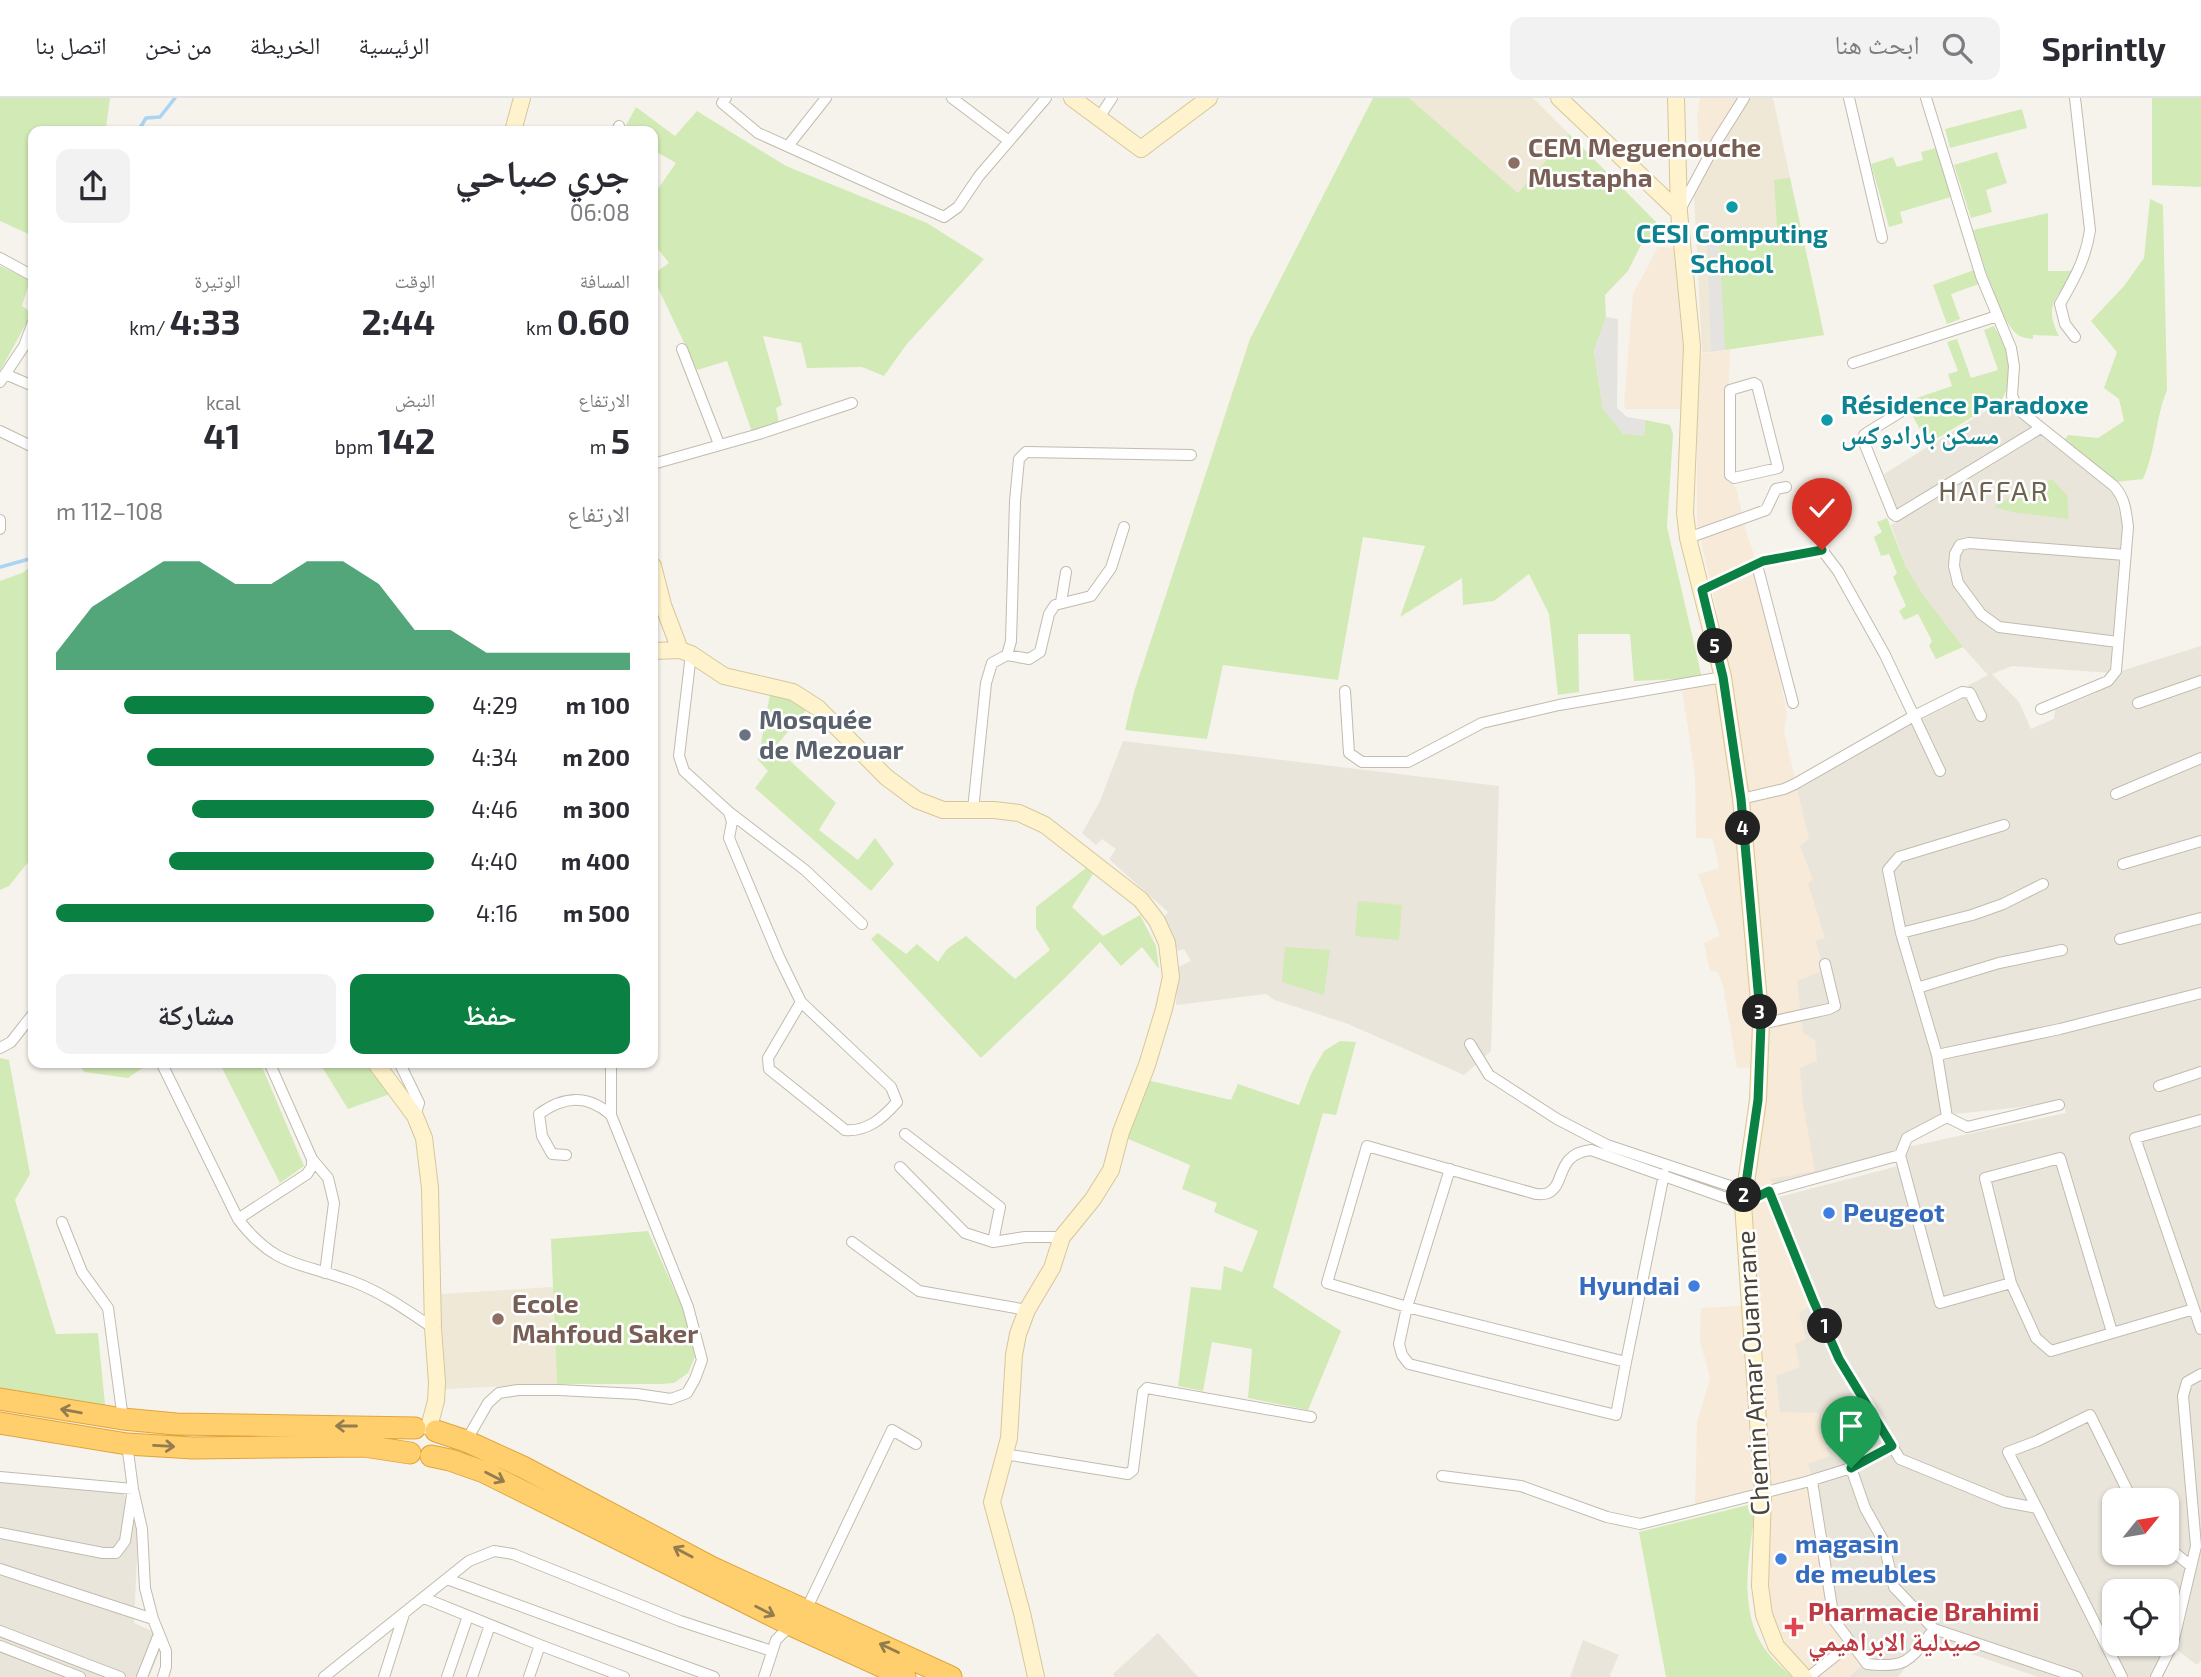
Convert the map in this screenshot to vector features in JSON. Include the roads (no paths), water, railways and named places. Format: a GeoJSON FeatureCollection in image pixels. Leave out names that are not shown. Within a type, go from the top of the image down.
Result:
{"type":"FeatureCollection","features":[{"type":"Feature","properties":{"kind":"highway"},"geometry":{"type":"LineString","coordinates":[[0,1399],[123,1419],[218,1426],[426,1428],[466,1441],[523,1466],[711,1567],[905,1677]]}},
{"type":"Feature","properties":{"kind":"highway"},"geometry":{"type":"LineString","coordinates":[[0,1423],[127,1444],[193,1448],[364,1446],[466,1464],[799,1617],[951,1677]]}},
{"type":"Feature","properties":{"kind":"highway"},"geometry":{"type":"LineString","coordinates":[[421,1455],[439,1445],[426,1428]]}},
{"type":"Feature","properties":{"kind":"highway"},"geometry":{"type":"LineString","coordinates":[[421,1455],[407,1439],[409,1432],[426,1428]]}},
{"type":"Feature","properties":{"kind":"street"},"geometry":{"type":"LineString","coordinates":[[514,126],[522,98]]}},
{"type":"Feature","properties":{"kind":"street"},"geometry":{"type":"LineString","coordinates":[[726,98],[722,103],[758,133],[944,217],[958,207],[979,176],[1046,98]]}},
{"type":"Feature","properties":{"kind":"street"},"geometry":{"type":"LineString","coordinates":[[788,146],[826,98]]}},
{"type":"Feature","properties":{"kind":"street"},"geometry":{"type":"LineString","coordinates":[[952,98],[1009,141]]}},
{"type":"Feature","properties":{"kind":"street"},"geometry":{"type":"LineString","coordinates":[[1072,98],[1140,149],[1209,98]]}},
{"type":"Feature","properties":{"kind":"street"},"geometry":{"type":"LineString","coordinates":[[1098,119],[1112,98]]}},
{"type":"Feature","properties":{"kind":"street"},"geometry":{"type":"LineString","coordinates":[[1559,98],[1679,212],[1717,141],[1744,98]]}},
{"type":"Feature","properties":{"kind":"street","name":"Chemin Amar Ouamrane"},"geometry":{"type":"LineString","coordinates":[[1675,98],[1679,212],[1692,346],[1685,513],[1688,538],[1723,677],[1741,799],[1761,1024],[1758,1100],[1744,1198],[1763,1493],[1760,1586],[1764,1615],[1776,1646],[1807,1677]]}},
{"type":"Feature","properties":{"kind":"street"},"geometry":{"type":"LineString","coordinates":[[1849,98],[1882,238]]}},
{"type":"Feature","properties":{"kind":"street"},"geometry":{"type":"LineString","coordinates":[[1926,98],[1977,264],[2011,348],[2014,366],[2012,396],[2019,410],[2039,429],[2121,494],[2128,527],[2116,671],[2113,676],[2077,695],[2041,709]]}},
{"type":"Feature","properties":{"kind":"street"},"geometry":{"type":"LineString","coordinates":[[2075,98],[2090,230],[2082,267],[2060,304],[2065,324],[2076,337]]}},
{"type":"Feature","properties":{"kind":"street"},"geometry":{"type":"LineString","coordinates":[[0,258],[28,273]]}},
{"type":"Feature","properties":{"kind":"street"},"geometry":{"type":"LineString","coordinates":[[1853,363],[1997,316]]}},
{"type":"Feature","properties":{"kind":"street"},"geometry":{"type":"LineString","coordinates":[[28,335],[3,378],[28,385]]}},
{"type":"Feature","properties":{"kind":"street"},"geometry":{"type":"LineString","coordinates":[[682,349],[719,444]]}},
{"type":"Feature","properties":{"kind":"street"},"geometry":{"type":"LineString","coordinates":[[1754,383],[1757,385],[1778,468],[1734,478],[1730,475],[1730,390],[1733,388],[1754,383]]}},
{"type":"Feature","properties":{"kind":"street"},"geometry":{"type":"LineString","coordinates":[[658,462],[759,434],[852,403]]}},
{"type":"Feature","properties":{"kind":"street"},"geometry":{"type":"LineString","coordinates":[[1899,412],[1864,435],[1863,440],[1896,516],[2039,429]]}},
{"type":"Feature","properties":{"kind":"street"},"geometry":{"type":"LineString","coordinates":[[0,431],[28,445]]}},
{"type":"Feature","properties":{"kind":"street"},"geometry":{"type":"LineString","coordinates":[[1007,655],[1011,641],[1015,501],[1019,459],[1026,452],[1191,455]]}},
{"type":"Feature","properties":{"kind":"street"},"geometry":{"type":"LineString","coordinates":[[1688,538],[1766,510],[1776,489],[1786,487]]}},
{"type":"Feature","properties":{"kind":"street"},"geometry":{"type":"LineString","coordinates":[[0,520],[0,529]]}},
{"type":"Feature","properties":{"kind":"street"},"geometry":{"type":"LineString","coordinates":[[972,810],[986,683],[992,663],[1007,655],[1028,659],[1040,652],[1049,614],[1055,605],[1091,596],[1111,568],[1124,527]]}},
{"type":"Feature","properties":{"kind":"street"},"geometry":{"type":"LineString","coordinates":[[2118,642],[1999,627],[1981,614],[1958,583],[1954,566],[1955,554],[1960,545],[1969,543],[2124,555]]}},
{"type":"Feature","properties":{"kind":"street"},"geometry":{"type":"LineString","coordinates":[[1702,590],[1763,561],[1822,550],[1838,571],[1885,655],[1912,717],[1940,771]]}},
{"type":"Feature","properties":{"kind":"street"},"geometry":{"type":"LineString","coordinates":[[1757,565],[1793,704]]}},
{"type":"Feature","properties":{"kind":"street"},"geometry":{"type":"LineString","coordinates":[[1061,602],[1066,572]]}},
{"type":"Feature","properties":{"kind":"street"},"geometry":{"type":"LineString","coordinates":[[658,586],[663,605],[685,652],[679,756],[684,771],[729,811],[805,870],[863,924]]}},
{"type":"Feature","properties":{"kind":"street"},"geometry":{"type":"LineString","coordinates":[[658,651],[685,652],[724,676],[793,692],[818,708],[886,776],[917,800],[943,810],[1019,813],[1045,825],[1141,900],[1157,921],[1167,943],[1171,977],[1164,1009],[1147,1065],[1121,1132],[1111,1170],[1093,1199],[1062,1237],[1052,1268],[1027,1310],[1014,1355],[1009,1438],[992,1502],[1036,1677]]}},
{"type":"Feature","properties":{"kind":"street"},"geometry":{"type":"LineString","coordinates":[[1345,691],[1349,753],[1362,762],[1408,762],[1482,723],[1559,705],[1723,677]]}},
{"type":"Feature","properties":{"kind":"street"},"geometry":{"type":"LineString","coordinates":[[2138,703],[2201,681]]}},
{"type":"Feature","properties":{"kind":"street"},"geometry":{"type":"LineString","coordinates":[[1741,799],[1795,784],[1912,717],[1962,692],[1970,693],[1981,716]]}},
{"type":"Feature","properties":{"kind":"street"},"geometry":{"type":"LineString","coordinates":[[2116,794],[2201,758]]}},
{"type":"Feature","properties":{"kind":"street"},"geometry":{"type":"LineString","coordinates":[[729,811],[732,822],[729,838],[801,1002],[891,1087],[897,1102],[884,1117],[857,1131],[845,1130],[769,1069],[768,1058],[801,1002]]}},
{"type":"Feature","properties":{"kind":"street"},"geometry":{"type":"LineString","coordinates":[[1947,1116],[1937,1055],[1901,933],[1888,870],[1899,858],[2004,825]]}},
{"type":"Feature","properties":{"kind":"street"},"geometry":{"type":"LineString","coordinates":[[2123,864],[2201,841]]}},
{"type":"Feature","properties":{"kind":"street"},"geometry":{"type":"LineString","coordinates":[[1901,933],[1972,915],[2003,904],[2043,884]]}},
{"type":"Feature","properties":{"kind":"street"},"geometry":{"type":"LineString","coordinates":[[2120,939],[2201,918]]}},
{"type":"Feature","properties":{"kind":"street"},"geometry":{"type":"LineString","coordinates":[[1917,988],[1998,963],[2062,950]]}},
{"type":"Feature","properties":{"kind":"street"},"geometry":{"type":"LineString","coordinates":[[1761,1024],[1835,1006],[1836,999],[1825,964]]}},
{"type":"Feature","properties":{"kind":"street"},"geometry":{"type":"LineString","coordinates":[[1937,1055],[2060,1029],[2201,993]]}},
{"type":"Feature","properties":{"kind":"street"},"geometry":{"type":"LineString","coordinates":[[0,1048],[11,1042],[28,1020]]}},
{"type":"Feature","properties":{"kind":"street"},"geometry":{"type":"LineString","coordinates":[[1469,1044],[1489,1076],[1557,1119],[1607,1144],[1744,1198]]}},
{"type":"Feature","properties":{"kind":"street"},"geometry":{"type":"LineString","coordinates":[[164,1068],[238,1219],[256,1240],[289,1263],[369,1288],[433,1328]]}},
{"type":"Feature","properties":{"kind":"street"},"geometry":{"type":"LineString","coordinates":[[272,1068],[312,1159],[328,1178],[334,1203],[325,1273]]}},
{"type":"Feature","properties":{"kind":"street"},"geometry":{"type":"LineString","coordinates":[[379,1068],[415,1116],[424,1138],[430,1188],[437,1382],[436,1401],[426,1428]]}},
{"type":"Feature","properties":{"kind":"street"},"geometry":{"type":"LineString","coordinates":[[402,1068],[419,1103],[415,1116]]}},
{"type":"Feature","properties":{"kind":"street"},"geometry":{"type":"LineString","coordinates":[[466,1441],[488,1403],[499,1393],[559,1390],[637,1394],[671,1399],[687,1393],[695,1379],[702,1360],[688,1307],[611,1115],[611,1068]]}},
{"type":"Feature","properties":{"kind":"street"},"geometry":{"type":"LineString","coordinates":[[2159,1086],[2201,1072]]}},
{"type":"Feature","properties":{"kind":"street"},"geometry":{"type":"LineString","coordinates":[[566,1155],[552,1154],[542,1136],[539,1114],[572,1098],[601,1105],[611,1115]]}},
{"type":"Feature","properties":{"kind":"street"},"geometry":{"type":"LineString","coordinates":[[1947,1116],[1966,1127],[2059,1105]]}},
{"type":"Feature","properties":{"kind":"street"},"geometry":{"type":"LineString","coordinates":[[1947,1116],[1908,1138],[1899,1155],[1940,1303],[2011,1283]]}},
{"type":"Feature","properties":{"kind":"street"},"geometry":{"type":"LineString","coordinates":[[2201,1120],[2136,1139],[2201,1329]]}},
{"type":"Feature","properties":{"kind":"street"},"geometry":{"type":"LineString","coordinates":[[905,1134],[1000,1207],[993,1242]]}},
{"type":"Feature","properties":{"kind":"street"},"geometry":{"type":"LineString","coordinates":[[1626,1362],[1407,1307],[1327,1283],[1367,1146],[1536,1194],[1548,1193],[1553,1188],[1566,1161],[1582,1151],[1591,1150],[1744,1198],[1899,1155]]}},
{"type":"Feature","properties":{"kind":"street"},"geometry":{"type":"LineString","coordinates":[[2112,1332],[2060,1158],[1985,1178],[2011,1283],[2036,1338],[2051,1351],[2194,1309]]}},
{"type":"Feature","properties":{"kind":"street"},"geometry":{"type":"LineString","coordinates":[[238,1219],[307,1174],[312,1166],[312,1159]]}},
{"type":"Feature","properties":{"kind":"street"},"geometry":{"type":"LineString","coordinates":[[900,1167],[965,1233],[993,1242],[1025,1237],[1062,1237]]}},
{"type":"Feature","properties":{"kind":"street"},"geometry":{"type":"LineString","coordinates":[[1450,1169],[1407,1307],[1399,1344],[1402,1355],[1409,1364],[1616,1415],[1664,1174]]}},
{"type":"Feature","properties":{"kind":"street"},"geometry":{"type":"LineString","coordinates":[[1769,1191],[1839,1359],[1900,1459],[2005,1502],[2036,1508]]}},
{"type":"Feature","properties":{"kind":"street"},"geometry":{"type":"LineString","coordinates":[[62,1223],[82,1272],[108,1308],[123,1419]]}},
{"type":"Feature","properties":{"kind":"street"},"geometry":{"type":"LineString","coordinates":[[852,1241],[919,1291],[1027,1310]]}},
{"type":"Feature","properties":{"kind":"street"},"geometry":{"type":"LineString","coordinates":[[2156,1677],[2173,1643],[2196,1546],[2183,1396],[2187,1382],[2201,1374]]}},
{"type":"Feature","properties":{"kind":"street"},"geometry":{"type":"LineString","coordinates":[[1004,1454],[1128,1474],[1132,1470],[1143,1392],[1147,1388],[1311,1417]]}},
{"type":"Feature","properties":{"kind":"street"},"geometry":{"type":"LineString","coordinates":[[2122,1677],[2008,1452],[2090,1415],[2126,1488]]}},
{"type":"Feature","properties":{"kind":"street"},"geometry":{"type":"LineString","coordinates":[[764,1677],[776,1640],[799,1617],[892,1430],[916,1444]]}},
{"type":"Feature","properties":{"kind":"street"},"geometry":{"type":"LineString","coordinates":[[127,1444],[142,1529],[145,1588],[153,1619],[166,1651],[163,1677]]}},
{"type":"Feature","properties":{"kind":"street"},"geometry":{"type":"LineString","coordinates":[[1442,1476],[1521,1486],[1607,1517],[1640,1524],[1806,1482],[1851,1468],[1892,1446]]}},
{"type":"Feature","properties":{"kind":"street"},"geometry":{"type":"LineString","coordinates":[[1851,1468],[1865,1507],[1884,1540],[1894,1587],[1934,1629],[2077,1677]]}},
{"type":"Feature","properties":{"kind":"street"},"geometry":{"type":"LineString","coordinates":[[0,1477],[133,1489]]}},
{"type":"Feature","properties":{"kind":"street"},"geometry":{"type":"LineString","coordinates":[[1806,1482],[1812,1480],[1834,1620],[1867,1664],[1882,1666],[1904,1663],[1934,1629]]}},
{"type":"Feature","properties":{"kind":"street"},"geometry":{"type":"LineString","coordinates":[[0,1533],[103,1553],[116,1553],[125,1541],[133,1489]]}},
{"type":"Feature","properties":{"kind":"street"},"geometry":{"type":"LineString","coordinates":[[324,1677],[469,1562],[494,1551],[513,1554],[680,1621],[772,1651]]}},
{"type":"Feature","properties":{"kind":"street"},"geometry":{"type":"LineString","coordinates":[[2179,1556],[2191,1566]]}},
{"type":"Feature","properties":{"kind":"street"},"geometry":{"type":"LineString","coordinates":[[0,1569],[153,1619]]}},
{"type":"Feature","properties":{"kind":"street"},"geometry":{"type":"LineString","coordinates":[[447,1579],[714,1677]]}},
{"type":"Feature","properties":{"kind":"street"},"geometry":{"type":"LineString","coordinates":[[424,1598],[624,1677]]}},
{"type":"Feature","properties":{"kind":"street"},"geometry":{"type":"LineString","coordinates":[[384,1677],[404,1614]]}},
{"type":"Feature","properties":{"kind":"street"},"geometry":{"type":"LineString","coordinates":[[447,1677],[468,1616]]}},
{"type":"Feature","properties":{"kind":"street"},"geometry":{"type":"LineString","coordinates":[[472,1677],[490,1625]]}},
{"type":"Feature","properties":{"kind":"street"},"geometry":{"type":"LineString","coordinates":[[0,1631],[120,1677]]}},
{"type":"Feature","properties":{"kind":"street"},"geometry":{"type":"LineString","coordinates":[[142,1677],[159,1634]]}},
{"type":"Feature","properties":{"kind":"street"},"geometry":{"type":"LineString","coordinates":[[1807,1677],[1850,1644]]}},
{"type":"Feature","properties":{"kind":"street"},"geometry":{"type":"LineString","coordinates":[[528,1677],[540,1645]]}},
{"type":"Feature","properties":{"kind":"street"},"geometry":{"type":"LineString","coordinates":[[0,1647],[80,1677]]}},
{"type":"Feature","properties":{"kind":"waterway"},"geometry":{"type":"LineString","coordinates":[[141,126],[146,118],[160,117],[175,98]]}},
{"type":"Feature","properties":{"kind":"waterway"},"geometry":{"type":"LineString","coordinates":[[0,567],[28,559]]}},
{"type":"Feature","properties":{"kind":"place","name":"CEM Meguenouche Mustapha"},"geometry":{"type":"Point","coordinates":[1514,163]}},
{"type":"Feature","properties":{"kind":"place","name":"CESI Computing School"},"geometry":{"type":"Point","coordinates":[1732,207]}},
{"type":"Feature","properties":{"kind":"place","name":"Résidence Paradoxe مسكن بارادوكس"},"geometry":{"type":"Point","coordinates":[1827,420]}},
{"type":"Feature","properties":{"kind":"place","name":"Mosquée de Mezouar"},"geometry":{"type":"Point","coordinates":[745,735]}},
{"type":"Feature","properties":{"kind":"place","name":"Peugeot"},"geometry":{"type":"Point","coordinates":[1829,1213]}},
{"type":"Feature","properties":{"kind":"place","name":"Hyundai"},"geometry":{"type":"Point","coordinates":[1694,1286]}},
{"type":"Feature","properties":{"kind":"place","name":"Ecole Mahfoud Saker"},"geometry":{"type":"Point","coordinates":[498,1319]}},
{"type":"Feature","properties":{"kind":"place","name":"magasin de meubles"},"geometry":{"type":"Point","coordinates":[1781,1559]}},
{"type":"Feature","properties":{"kind":"place","name":"Pharmacie Brahimi صيدلية الابراهيمي"},"geometry":{"type":"Point","coordinates":[1794,1627]}},
{"type":"Feature","properties":{"kind":"district","name":"HAFFAR"},"geometry":{"type":"Point","coordinates":[1994,491]}}]}
